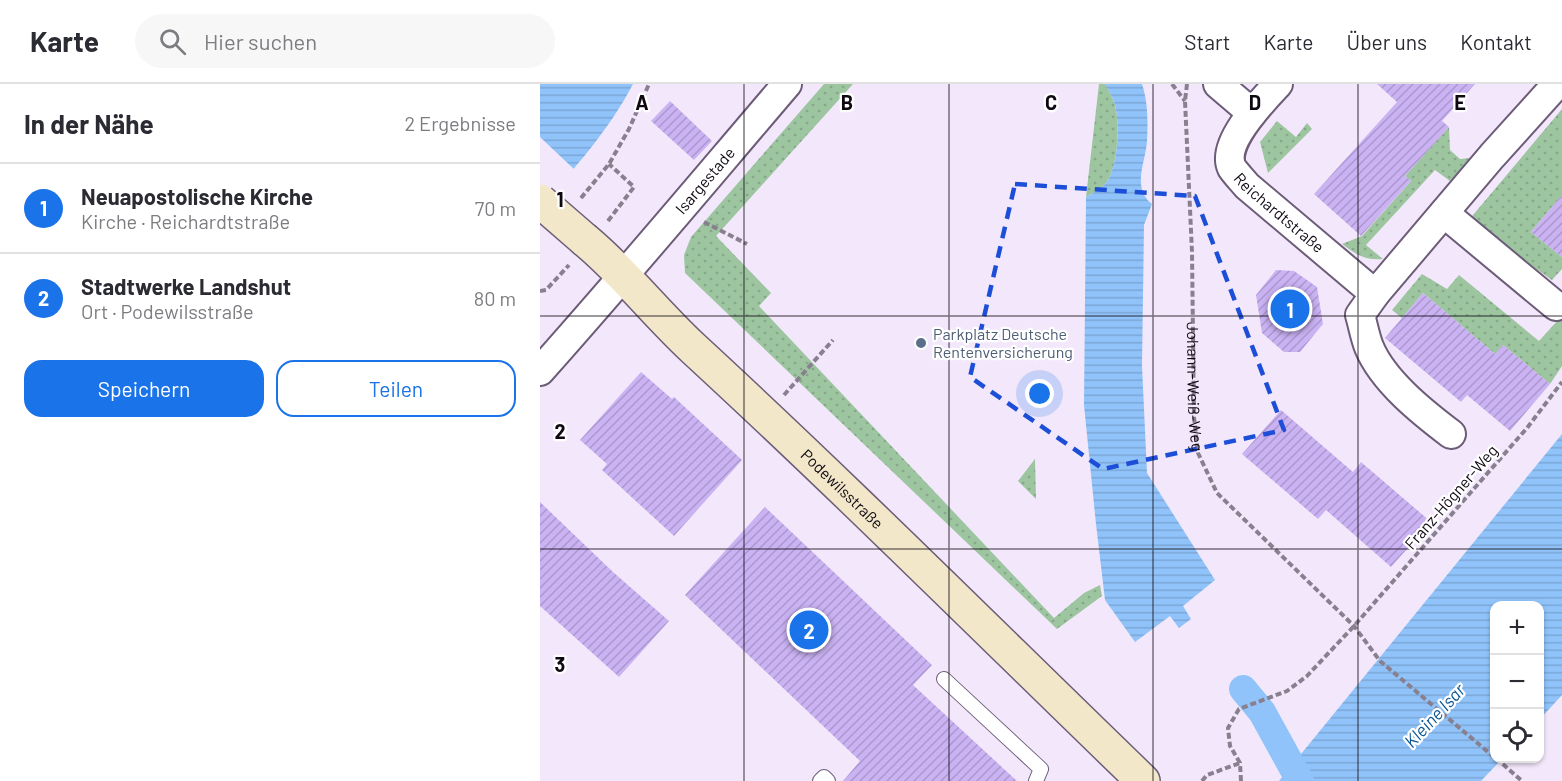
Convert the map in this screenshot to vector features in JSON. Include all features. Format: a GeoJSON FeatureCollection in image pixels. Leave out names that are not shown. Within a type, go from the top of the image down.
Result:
{"type":"FeatureCollection","features":[{"type":"Feature","properties":{"kind":"main road","name":"Podewilsstraße"},"geometry":{"type":"LineString","coordinates":[[540,201],[624,277],[690,345],[1143,781]]}},
{"type":"Feature","properties":{"kind":"street","name":"Isargestade"},"geometry":{"type":"LineString","coordinates":[[540,371],[624,277],[787,84]]}},
{"type":"Feature","properties":{"kind":"street"},"geometry":{"type":"LineString","coordinates":[[1218,84],[1252,113]]}},
{"type":"Feature","properties":{"kind":"street","name":"Reichardtstraße"},"geometry":{"type":"LineString","coordinates":[[1278,84],[1252,113],[1231,148],[1231,166],[1247,186],[1375,294]]}},
{"type":"Feature","properties":{"kind":"street"},"geometry":{"type":"LineString","coordinates":[[1451,434],[1417,409],[1384,371],[1369,347],[1360,315],[1444,213],[1557,84]]}},
{"type":"Feature","properties":{"kind":"street"},"geometry":{"type":"LineString","coordinates":[[1444,213],[1556,306]]}},
{"type":"Feature","properties":{"kind":"lane"},"geometry":{"type":"LineString","coordinates":[[944,679],[1041,769],[1036,781]]}},
{"type":"Feature","properties":{"kind":"lane"},"geometry":{"type":"LineString","coordinates":[[820,781],[824,777],[828,781]]}},
{"type":"Feature","properties":{"kind":"path"},"geometry":{"type":"LineString","coordinates":[[578,201],[609,164],[629,129],[649,84]]}},
{"type":"Feature","properties":{"kind":"path"},"geometry":{"type":"LineString","coordinates":[[1172,84],[1185,101]]}},
{"type":"Feature","properties":{"kind":"path","name":"Johann-Weiß-Weg"},"geometry":{"type":"LineString","coordinates":[[1187,84],[1185,101],[1192,252],[1194,417],[1198,453],[1216,493],[1354,626],[1380,661],[1490,754]]}},
{"type":"Feature","properties":{"kind":"path"},"geometry":{"type":"LineString","coordinates":[[587,242],[634,188],[609,164]]}},
{"type":"Feature","properties":{"kind":"path"},"geometry":{"type":"LineString","coordinates":[[683,205],[709,226],[747,243]]}},
{"type":"Feature","properties":{"kind":"path"},"geometry":{"type":"LineString","coordinates":[[540,291],[546,290]]}},
{"type":"Feature","properties":{"kind":"path"},"geometry":{"type":"LineString","coordinates":[[765,415],[833,340]]}},
{"type":"Feature","properties":{"kind":"path","name":"Franz-Högner-Weg"},"geometry":{"type":"LineString","coordinates":[[1240,763],[1230,746],[1228,728],[1239,709],[1287,691],[1307,676],[1354,626],[1527,428],[1562,382]]}},
{"type":"Feature","properties":{"kind":"path"},"geometry":{"type":"LineString","coordinates":[[1202,781],[1207,775],[1240,763],[1241,781]]}},
{"type":"Feature","properties":{"kind":"path","name":"Johann-Weiß-Weg"},"geometry":{"type":"LineString","coordinates":[[1501,763],[1522,781]]}},
{"type":"Feature","properties":{"kind":"highlighted area"},"geometry":{"type":"Polygon","coordinates":[[[1015,184],[1195,196],[1284,430],[1103,469],[970,377],[1015,184]]]}},
{"type":"Feature","properties":{"kind":"green space"},"geometry":{"type":"Polygon","coordinates":[[[824,84],[853,84],[716,236],[771,293],[759,306],[1054,618],[1084,593],[1100,585],[1102,596],[1057,629],[685,273],[684,255],[691,237],[824,84]]]}},
{"type":"Feature","properties":{"kind":"green space"},"geometry":{"type":"Polygon","coordinates":[[[1099,84],[1105,84],[1117,113],[1116,154],[1108,180],[1101,188],[1086,197],[1099,84]]]}},
{"type":"Feature","properties":{"kind":"green space"},"geometry":{"type":"Polygon","coordinates":[[[1562,109],[1562,195],[1531,232],[1562,257],[1562,269],[1552,280],[1468,221],[1562,109]]]}},
{"type":"Feature","properties":{"kind":"green space"},"geometry":{"type":"Polygon","coordinates":[[[1277,121],[1296,137],[1307,123],[1312,129],[1268,173],[1260,142],[1277,121]]]}},
{"type":"Feature","properties":{"kind":"green space"},"geometry":{"type":"Polygon","coordinates":[[[1449,127],[1450,150],[1460,159],[1471,158],[1450,181],[1435,170],[1366,245],[1383,259],[1361,256],[1342,244],[1362,236],[1411,181],[1405,176],[1449,127]]]}},
{"type":"Feature","properties":{"kind":"green space"},"geometry":{"type":"Polygon","coordinates":[[[1422,274],[1447,289],[1459,275],[1539,341],[1559,319],[1562,321],[1562,366],[1550,384],[1503,345],[1495,354],[1423,293],[1402,318],[1392,310],[1422,274]]]}},
{"type":"Feature","properties":{"kind":"green space"},"geometry":{"type":"Polygon","coordinates":[[[1035,459],[1036,499],[1018,481],[1035,459]]]}},
{"type":"Feature","properties":{"kind":"water"},"geometry":{"type":"Polygon","coordinates":[[[540,84],[633,84],[602,133],[540,207],[540,84]]]}},
{"type":"Feature","properties":{"kind":"water"},"geometry":{"type":"Polygon","coordinates":[[[1105,84],[1142,84],[1146,105],[1147,141],[1141,182],[1146,198],[1152,204],[1144,225],[1142,366],[1147,473],[1215,580],[1183,606],[1191,619],[1179,628],[1170,616],[1135,642],[1105,600],[1084,405],[1086,197],[1101,188],[1108,180],[1114,164],[1117,144],[1115,105],[1105,84]]]}},
{"type":"Feature","properties":{"kind":"water","name":"Kleine Isar"},"geometry":{"type":"Polygon","coordinates":[[[1562,434],[1562,695],[1544,715],[1544,601],[1490,601],[1490,763],[1498,763],[1481,781],[1279,781],[1562,434]]]}},
{"type":"Feature","properties":{"kind":"pier"},"geometry":{"type":"Polygon","coordinates":[[[540,137],[576,171],[540,210],[540,137]]]}},
{"type":"Feature","properties":{"kind":"building"},"geometry":{"type":"Polygon","coordinates":[[[1377,84],[1475,84],[1442,121],[1449,127],[1405,176],[1411,181],[1361,236],[1314,194],[1397,102],[1377,84]]]}},
{"type":"Feature","properties":{"kind":"building"},"geometry":{"type":"Polygon","coordinates":[[[670,101],[712,141],[694,160],[651,121],[670,101]]]}},
{"type":"Feature","properties":{"kind":"building"},"geometry":{"type":"Polygon","coordinates":[[[1562,195],[1562,257],[1531,232],[1562,195]]]}},
{"type":"Feature","properties":{"kind":"building"},"geometry":{"type":"Polygon","coordinates":[[[1276,270],[1294,271],[1317,287],[1323,324],[1300,352],[1284,352],[1262,333],[1256,295],[1276,270]]]}},
{"type":"Feature","properties":{"kind":"building"},"geometry":{"type":"Polygon","coordinates":[[[1423,293],[1495,354],[1503,345],[1550,384],[1510,431],[1467,395],[1461,402],[1385,338],[1423,293]]]}},
{"type":"Feature","properties":{"kind":"building"},"geometry":{"type":"Polygon","coordinates":[[[641,372],[672,399],[674,397],[742,460],[674,536],[602,470],[607,464],[580,440],[641,372]]]}},
{"type":"Feature","properties":{"kind":"building"},"geometry":{"type":"Polygon","coordinates":[[[1281,410],[1353,472],[1361,462],[1431,522],[1391,567],[1326,510],[1318,519],[1242,454],[1281,410]]]}},
{"type":"Feature","properties":{"kind":"building"},"geometry":{"type":"Polygon","coordinates":[[[540,502],[613,572],[669,621],[619,677],[540,606],[540,502]]]}},
{"type":"Feature","properties":{"kind":"building"},"geometry":{"type":"Polygon","coordinates":[[[765,507],[932,665],[913,685],[1017,781],[843,781],[860,761],[685,595],[765,507]]]}},
{"type":"Feature","properties":{"kind":"waterway"},"geometry":{"type":"LineString","coordinates":[[1243,689],[1262,712],[1300,781]]}},
{"type":"Feature","properties":{"kind":"place","name":"Neuapostolische Kirche"},"geometry":{"type":"Point","coordinates":[1290,309]}},
{"type":"Feature","properties":{"kind":"place","name":"Parkplatz Deutsche Rentenversicherung"},"geometry":{"type":"Point","coordinates":[921,343]}},
{"type":"Feature","properties":{"kind":"place","name":"Stadtwerke Landshut"},"geometry":{"type":"Point","coordinates":[809,630]}}]}
